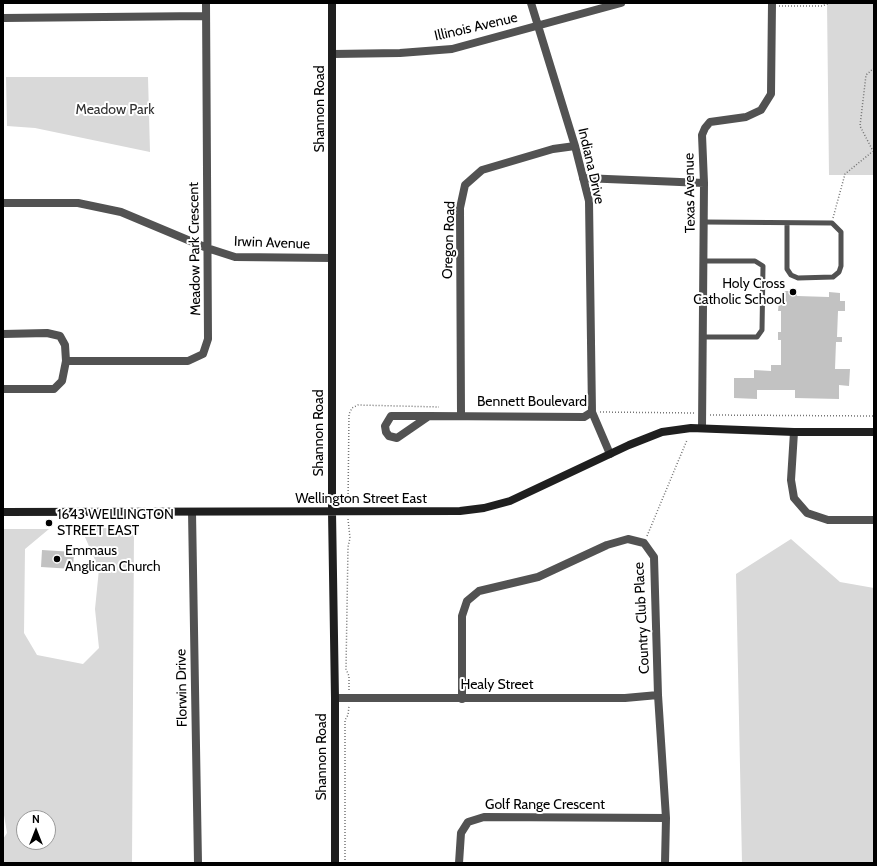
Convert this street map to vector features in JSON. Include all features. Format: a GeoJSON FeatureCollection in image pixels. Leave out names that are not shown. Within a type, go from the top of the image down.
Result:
{"type":"FeatureCollection","features":[{"type":"Feature","properties":{"kind":"main road","name":"Shannon Road"},"geometry":{"type":"LineString","coordinates":[[332,3],[332,512],[336,698],[335,863]]}},
{"type":"Feature","properties":{"kind":"main road","name":"Wellington Street East"},"geometry":{"type":"LineString","coordinates":[[3,512],[460,511],[484,508],[510,501],[543,487],[610,454],[662,432],[702,428]]}},
{"type":"Feature","properties":{"kind":"main road"},"geometry":{"type":"LineString","coordinates":[[702,428],[794,432],[874,432]]}},
{"type":"Feature","properties":{"kind":"street","name":"Meadow Park Crescent"},"geometry":{"type":"LineString","coordinates":[[66,361],[188,361],[203,354],[208,338],[206,3]]}},
{"type":"Feature","properties":{"kind":"street","name":"Indiana Drive"},"geometry":{"type":"LineString","coordinates":[[531,3],[575,146],[589,201],[592,412]]}},
{"type":"Feature","properties":{"kind":"street","name":"Illinois Avenue"},"geometry":{"type":"LineString","coordinates":[[333,54],[400,53],[452,49],[621,3]]}},
{"type":"Feature","properties":{"kind":"street","name":"Texas Avenue"},"geometry":{"type":"LineString","coordinates":[[702,428],[704,183],[702,135],[710,122],[746,117],[761,110],[771,94],[772,4]]}},
{"type":"Feature","properties":{"kind":"street"},"geometry":{"type":"LineString","coordinates":[[3,18],[205,16]]}},
{"type":"Feature","properties":{"kind":"street","name":"Oregon Road"},"geometry":{"type":"LineString","coordinates":[[461,415],[460,208],[466,185],[482,170],[553,149],[575,146]]}},
{"type":"Feature","properties":{"kind":"street"},"geometry":{"type":"LineString","coordinates":[[583,178],[704,183]]}},
{"type":"Feature","properties":{"kind":"street","name":"Irwin Avenue"},"geometry":{"type":"LineString","coordinates":[[3,203],[78,203],[121,212],[208,248],[235,257],[332,258]]}},
{"type":"Feature","properties":{"kind":"street"},"geometry":{"type":"LineString","coordinates":[[3,334],[47,333],[60,336],[65,345],[66,361],[62,381],[54,389],[3,389]]}},
{"type":"Feature","properties":{"kind":"street","name":"Bennett Boulevard"},"geometry":{"type":"LineString","coordinates":[[429,416],[397,438],[390,436],[386,432],[384,426],[391,416],[397,415],[584,417],[592,412],[610,454]]}},
{"type":"Feature","properties":{"kind":"street"},"geometry":{"type":"LineString","coordinates":[[794,432],[791,480],[794,498],[807,513],[828,520],[874,520]]}},
{"type":"Feature","properties":{"kind":"street","name":"Florwin Drive"},"geometry":{"type":"LineString","coordinates":[[192,512],[198,863]]}},
{"type":"Feature","properties":{"kind":"street","name":"Country Club Place"},"geometry":{"type":"LineString","coordinates":[[462,698],[462,616],[467,600],[479,591],[538,577],[607,545],[628,539],[644,543],[654,557],[658,695],[666,818],[665,863]]}},
{"type":"Feature","properties":{"kind":"street","name":"Healy Street"},"geometry":{"type":"LineString","coordinates":[[336,698],[625,698],[658,695]]}},
{"type":"Feature","properties":{"kind":"street","name":"Golf Range Crescent"},"geometry":{"type":"LineString","coordinates":[[459,863],[461,833],[468,822],[484,817],[666,818]]}},
{"type":"Feature","properties":{"kind":"lane"},"geometry":{"type":"LineString","coordinates":[[704,222],[832,223],[841,232],[841,266],[839,272],[832,277],[798,278],[791,275],[788,269],[787,223]]}},
{"type":"Feature","properties":{"kind":"lane"},"geometry":{"type":"LineString","coordinates":[[703,337],[757,337],[762,330],[763,266],[755,261],[704,261]]}},
{"type":"Feature","properties":{"kind":"path"},"geometry":{"type":"LineString","coordinates":[[772,4],[822,6],[830,3]]}},
{"type":"Feature","properties":{"kind":"path"},"geometry":{"type":"LineString","coordinates":[[832,223],[845,174],[873,152],[860,126],[866,75],[874,68]]}},
{"type":"Feature","properties":{"kind":"path"},"geometry":{"type":"LineString","coordinates":[[644,543],[687,440]]}},
{"type":"Feature","properties":{"kind":"green space"},"geometry":{"type":"Polygon","coordinates":[[[827,3],[874,3],[874,175],[829,175],[827,3]]]}},
{"type":"Feature","properties":{"kind":"green space","name":"Meadow Park"},"geometry":{"type":"Polygon","coordinates":[[[6,77],[148,77],[150,152],[35,128],[7,126],[6,77]]]}},
{"type":"Feature","properties":{"kind":"green space"},"geometry":{"type":"Polygon","coordinates":[[[81,528],[134,528],[132,863],[3,863],[3,839],[7,833],[3,809],[3,529],[49,529],[25,549],[24,633],[37,655],[83,664],[99,648],[95,609],[99,569],[81,528]]]}},
{"type":"Feature","properties":{"kind":"green space"},"geometry":{"type":"Polygon","coordinates":[[[791,539],[840,582],[874,588],[874,863],[742,863],[736,574],[791,539]]]}},
{"type":"Feature","properties":{"kind":"building"},"geometry":{"type":"Polygon","coordinates":[[[783,291],[797,291],[797,296],[829,297],[829,292],[840,293],[840,301],[845,301],[845,311],[838,311],[837,337],[842,337],[842,342],[836,342],[835,369],[850,369],[849,386],[839,385],[839,399],[795,398],[795,390],[757,390],[757,399],[734,398],[734,378],[754,378],[754,370],[771,371],[771,365],[781,365],[781,340],[778,340],[778,332],[781,332],[781,311],[778,311],[779,301],[783,301],[783,291]]]}},
{"type":"Feature","properties":{"kind":"building","name":"Emmaus Anglican Church"},"geometry":{"type":"Polygon","coordinates":[[[42,550],[74,552],[73,569],[41,567],[42,550]]]}},
{"type":"Feature","properties":{"kind":"place","name":"Holy Cross Catholic School"},"geometry":{"type":"Point","coordinates":[793,292]}},
{"type":"Feature","properties":{"kind":"place","name":"1643 WELLINGTON STREET EAST"},"geometry":{"type":"Point","coordinates":[49,523]}},
{"type":"Feature","properties":{"kind":"place","name":"Emmaus Anglican Church"},"geometry":{"type":"Point","coordinates":[57,559]}}]}
